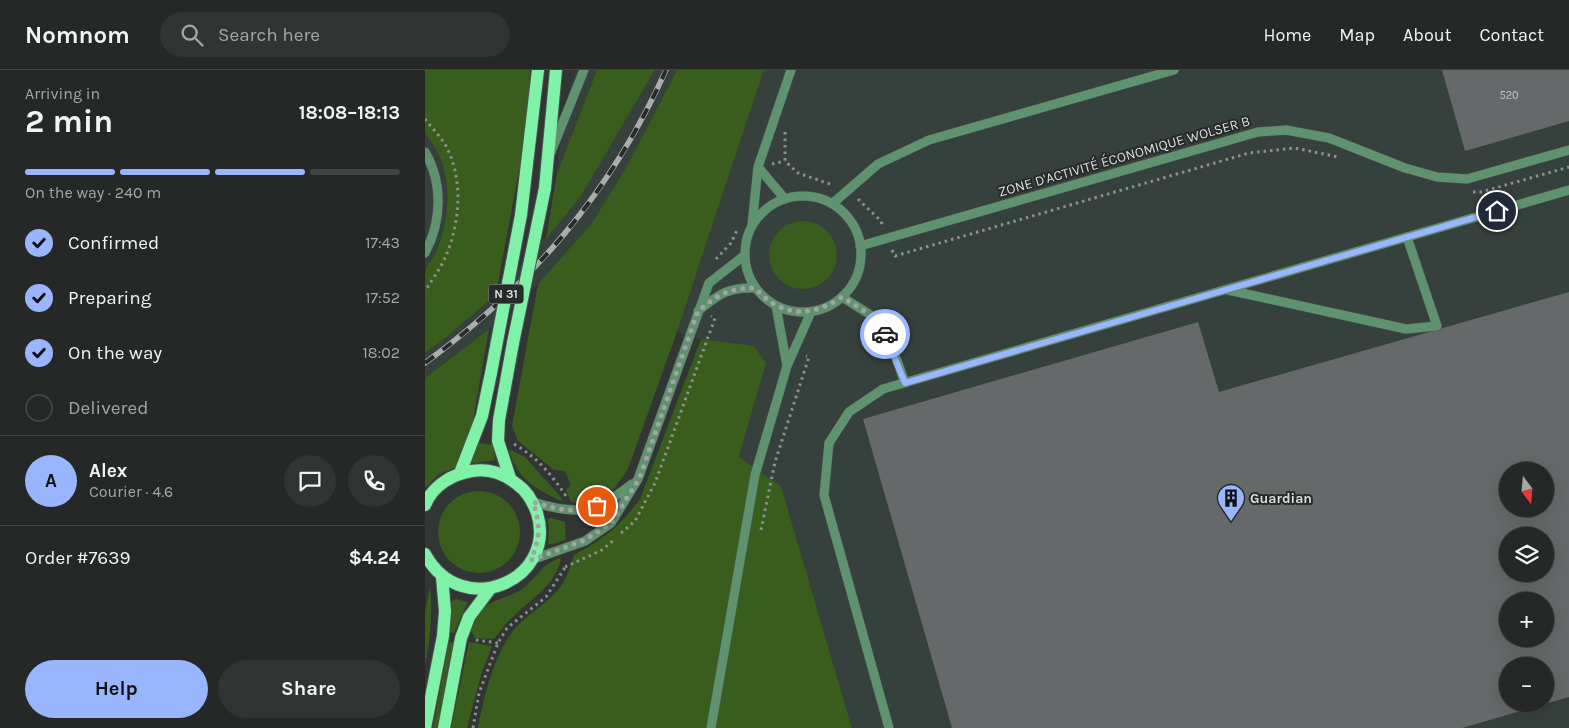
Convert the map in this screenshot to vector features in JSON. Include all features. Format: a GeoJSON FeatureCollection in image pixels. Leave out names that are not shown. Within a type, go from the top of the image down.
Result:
{"type":"FeatureCollection","features":[{"type":"Feature","properties":{"kind":"main road","name":"N 31"},"geometry":{"type":"LineString","coordinates":[[510,478],[498,441],[499,420],[545,188],[556,70]]}},
{"type":"Feature","properties":{"kind":"main road","name":"N 31"},"geometry":{"type":"LineString","coordinates":[[460,473],[482,416],[491,373],[521,215],[538,72]]}},
{"type":"Feature","properties":{"kind":"main road"},"geometry":{"type":"LineString","coordinates":[[425,502],[435,489],[447,479],[460,473],[477,470],[494,471],[510,478],[523,488],[533,502],[539,521],[539,541],[531,560],[513,579],[490,589],[473,590],[457,586],[442,577],[431,565],[425,554]]}},
{"type":"Feature","properties":{"kind":"main road"},"geometry":{"type":"LineString","coordinates":[[425,728],[443,636],[445,611],[442,577]]}},
{"type":"Feature","properties":{"kind":"main road"},"geometry":{"type":"LineString","coordinates":[[444,728],[461,638],[469,617],[490,589]]}},
{"type":"Feature","properties":{"kind":"lane"},"geometry":{"type":"LineString","coordinates":[[547,164],[584,70]]}},
{"type":"Feature","properties":{"kind":"lane"},"geometry":{"type":"LineString","coordinates":[[752,226],[766,209],[785,199],[801,196],[817,198],[832,204],[851,222],[860,246],[860,265],[853,282],[842,297],[828,307],[811,312],[793,311],[775,306],[755,288],[747,272],[745,255],[747,240],[752,226],[758,167],[791,70]]}},
{"type":"Feature","properties":{"kind":"lane"},"geometry":{"type":"LineString","coordinates":[[832,204],[878,164],[929,140],[1174,70]]}},
{"type":"Feature","properties":{"kind":"lane","name":"ZONE D'ACTIVITÉ ÉCONOMIQUE WOLSER B"},"geometry":{"type":"LineString","coordinates":[[860,246],[1258,132],[1286,130],[1329,138],[1405,168],[1437,177],[1467,179],[1569,150]]}},
{"type":"Feature","properties":{"kind":"lane"},"geometry":{"type":"LineString","coordinates":[[425,152],[434,168],[439,195],[436,223],[425,253]]}},
{"type":"Feature","properties":{"kind":"lane"},"geometry":{"type":"LineString","coordinates":[[758,167],[785,199]]}},
{"type":"Feature","properties":{"kind":"lane"},"geometry":{"type":"LineString","coordinates":[[889,728],[824,495],[829,443],[849,412],[883,390],[905,383],[1569,190]]}},
{"type":"Feature","properties":{"kind":"lane"},"geometry":{"type":"LineString","coordinates":[[1226,290],[1405,329],[1437,326],[1407,237]]}},
{"type":"Feature","properties":{"kind":"lane"},"geometry":{"type":"LineString","coordinates":[[531,560],[585,540],[611,523],[639,479],[709,283],[745,255]]}},
{"type":"Feature","properties":{"kind":"lane"},"geometry":{"type":"LineString","coordinates":[[698,311],[718,295],[735,288],[755,288]]}},
{"type":"Feature","properties":{"kind":"lane"},"geometry":{"type":"LineString","coordinates":[[842,297],[877,319],[891,344],[905,383]]}},
{"type":"Feature","properties":{"kind":"lane"},"geometry":{"type":"LineString","coordinates":[[775,306],[787,366]]}},
{"type":"Feature","properties":{"kind":"lane"},"geometry":{"type":"LineString","coordinates":[[711,728],[755,475],[787,366],[811,312]]}},
{"type":"Feature","properties":{"kind":"lane"},"geometry":{"type":"LineString","coordinates":[[533,502],[559,510],[585,510],[609,502],[639,479]]}},
{"type":"Feature","properties":{"kind":"path"},"geometry":{"type":"LineString","coordinates":[[785,161],[798,173],[847,191],[864,203],[881,221],[895,256],[1249,153],[1295,148],[1339,158]]}},
{"type":"Feature","properties":{"kind":"path"},"geometry":{"type":"LineString","coordinates":[[1463,192],[1481,192],[1569,167]]}},
{"type":"Feature","properties":{"kind":"path"},"geometry":{"type":"LineString","coordinates":[[761,532],[775,462],[809,357],[793,351]]}},
{"type":"Feature","properties":{"kind":"path"},"geometry":{"type":"LineString","coordinates":[[498,441],[512,443],[529,453],[550,471],[566,496],[570,510]]}},
{"type":"Feature","properties":{"kind":"path"},"geometry":{"type":"LineString","coordinates":[[473,728],[479,693],[498,643],[507,628],[546,597],[565,566]]}},
{"type":"Feature","properties":{"kind":"shaded area"},"geometry":{"type":"Polygon","coordinates":[[[576,70],[597,70],[557,173],[563,112],[576,70]]]}},
{"type":"Feature","properties":{"kind":"shaded area"},"geometry":{"type":"Polygon","coordinates":[[[655,70],[677,70],[628,164],[592,223],[538,284],[489,329],[425,378],[425,353],[447,337],[496,294],[581,196],[655,70]]]}},
{"type":"Feature","properties":{"kind":"shaded area"},"geometry":{"type":"Polygon","coordinates":[[[764,70],[1569,70],[1569,728],[852,728],[781,486],[739,457],[766,363],[754,346],[709,342],[677,332],[764,70]]]}},
{"type":"Feature","properties":{"kind":"shaded area"},"geometry":{"type":"Polygon","coordinates":[[[425,133],[433,143],[444,166],[449,194],[445,224],[435,254],[425,270],[425,133]]]}},
{"type":"Feature","properties":{"kind":"green space"},"geometry":{"type":"Polygon","coordinates":[[[425,70],[530,70],[528,108],[520,165],[496,294],[447,337],[425,353],[425,272],[436,252],[441,237],[447,206],[447,191],[441,161],[425,133],[425,70]]]}},
{"type":"Feature","properties":{"kind":"green space"},"geometry":{"type":"Polygon","coordinates":[[[597,70],[655,70],[581,196],[546,239],[557,173],[597,70]]]}},
{"type":"Feature","properties":{"kind":"green space"},"geometry":{"type":"Polygon","coordinates":[[[677,70],[764,70],[677,332],[628,469],[614,489],[583,504],[571,502],[566,490],[571,485],[565,471],[554,470],[518,441],[512,426],[538,284],[592,223],[628,164],[677,70]]]}},
{"type":"Feature","properties":{"kind":"green space"},"geometry":{"type":"Polygon","coordinates":[[[796,221],[810,221],[822,226],[832,236],[837,248],[837,262],[832,274],[822,284],[810,289],[796,289],[784,284],[774,274],[769,262],[769,248],[774,236],[784,226],[796,221]]]}},
{"type":"Feature","properties":{"kind":"green space"},"geometry":{"type":"Polygon","coordinates":[[[489,329],[473,420],[486,422],[479,443],[494,445],[495,460],[462,465],[439,474],[425,488],[425,378],[489,329]]]}},
{"type":"Feature","properties":{"kind":"green space"},"geometry":{"type":"Polygon","coordinates":[[[701,339],[754,346],[766,363],[739,457],[781,486],[852,728],[478,728],[486,690],[495,665],[513,631],[558,590],[566,577],[574,555],[611,531],[640,499],[701,339]]]}},
{"type":"Feature","properties":{"kind":"green space"},"geometry":{"type":"Polygon","coordinates":[[[508,449],[525,457],[560,496],[563,502],[536,488],[529,482],[517,469],[508,449]]]}},
{"type":"Feature","properties":{"kind":"green space"},"geometry":{"type":"Polygon","coordinates":[[[479,491],[495,495],[508,503],[516,516],[520,532],[516,548],[508,561],[495,569],[479,573],[463,569],[450,561],[442,548],[438,532],[442,516],[450,503],[463,495],[479,491]]]}},
{"type":"Feature","properties":{"kind":"green space"},"geometry":{"type":"Polygon","coordinates":[[[551,518],[565,522],[566,540],[548,545],[549,526],[547,519],[551,518]]]}},
{"type":"Feature","properties":{"kind":"green space"},"geometry":{"type":"Polygon","coordinates":[[[561,558],[554,577],[509,620],[494,639],[475,638],[471,631],[476,617],[481,610],[494,601],[519,591],[543,568],[554,560],[561,558]]]}},
{"type":"Feature","properties":{"kind":"green space"},"geometry":{"type":"Polygon","coordinates":[[[430,587],[431,626],[425,666],[425,612],[430,587]]]}},
{"type":"Feature","properties":{"kind":"green space"},"geometry":{"type":"Polygon","coordinates":[[[455,599],[468,602],[454,633],[450,632],[451,602],[455,599]]]}},
{"type":"Feature","properties":{"kind":"green space"},"geometry":{"type":"Polygon","coordinates":[[[449,641],[453,643],[437,728],[433,728],[449,641]]]}},
{"type":"Feature","properties":{"kind":"green space"},"geometry":{"type":"Polygon","coordinates":[[[469,642],[492,646],[481,675],[467,728],[451,728],[469,642]]]}},
{"type":"Feature","properties":{"kind":"building"},"geometry":{"type":"Polygon","coordinates":[[[1442,70],[1569,70],[1569,121],[1465,151],[1442,70]]]}},
{"type":"Feature","properties":{"kind":"building","name":"Guardian"},"geometry":{"type":"Polygon","coordinates":[[[1569,292],[1569,697],[1554,701],[1554,657],[1499,657],[1499,712],[1517,712],[1462,728],[952,728],[863,419],[1198,322],[1219,392],[1569,292]]]}},
{"type":"Feature","properties":{"kind":"railway"},"geometry":{"type":"LineString","coordinates":[[425,363],[464,333],[500,301],[534,268],[565,233],[621,156],[645,114],[666,70]]}},
{"type":"Feature","properties":{"kind":"way so far"},"geometry":{"type":"LineString","coordinates":[[597,506],[585,510],[559,510],[533,502],[539,521],[539,541],[531,560],[585,540],[611,523],[639,479],[698,311],[718,295],[735,288],[755,288],[775,306],[793,311],[811,312],[828,307],[842,297],[877,319],[885,334]]}},
{"type":"Feature","properties":{"kind":"place","name":"Guardian"},"geometry":{"type":"Point","coordinates":[1231,522]}},
{"type":"Feature","properties":{"kind":"route"},"geometry":{"type":"LineString","coordinates":[[885,334],[891,344],[905,383],[1497,211]]}}]}
